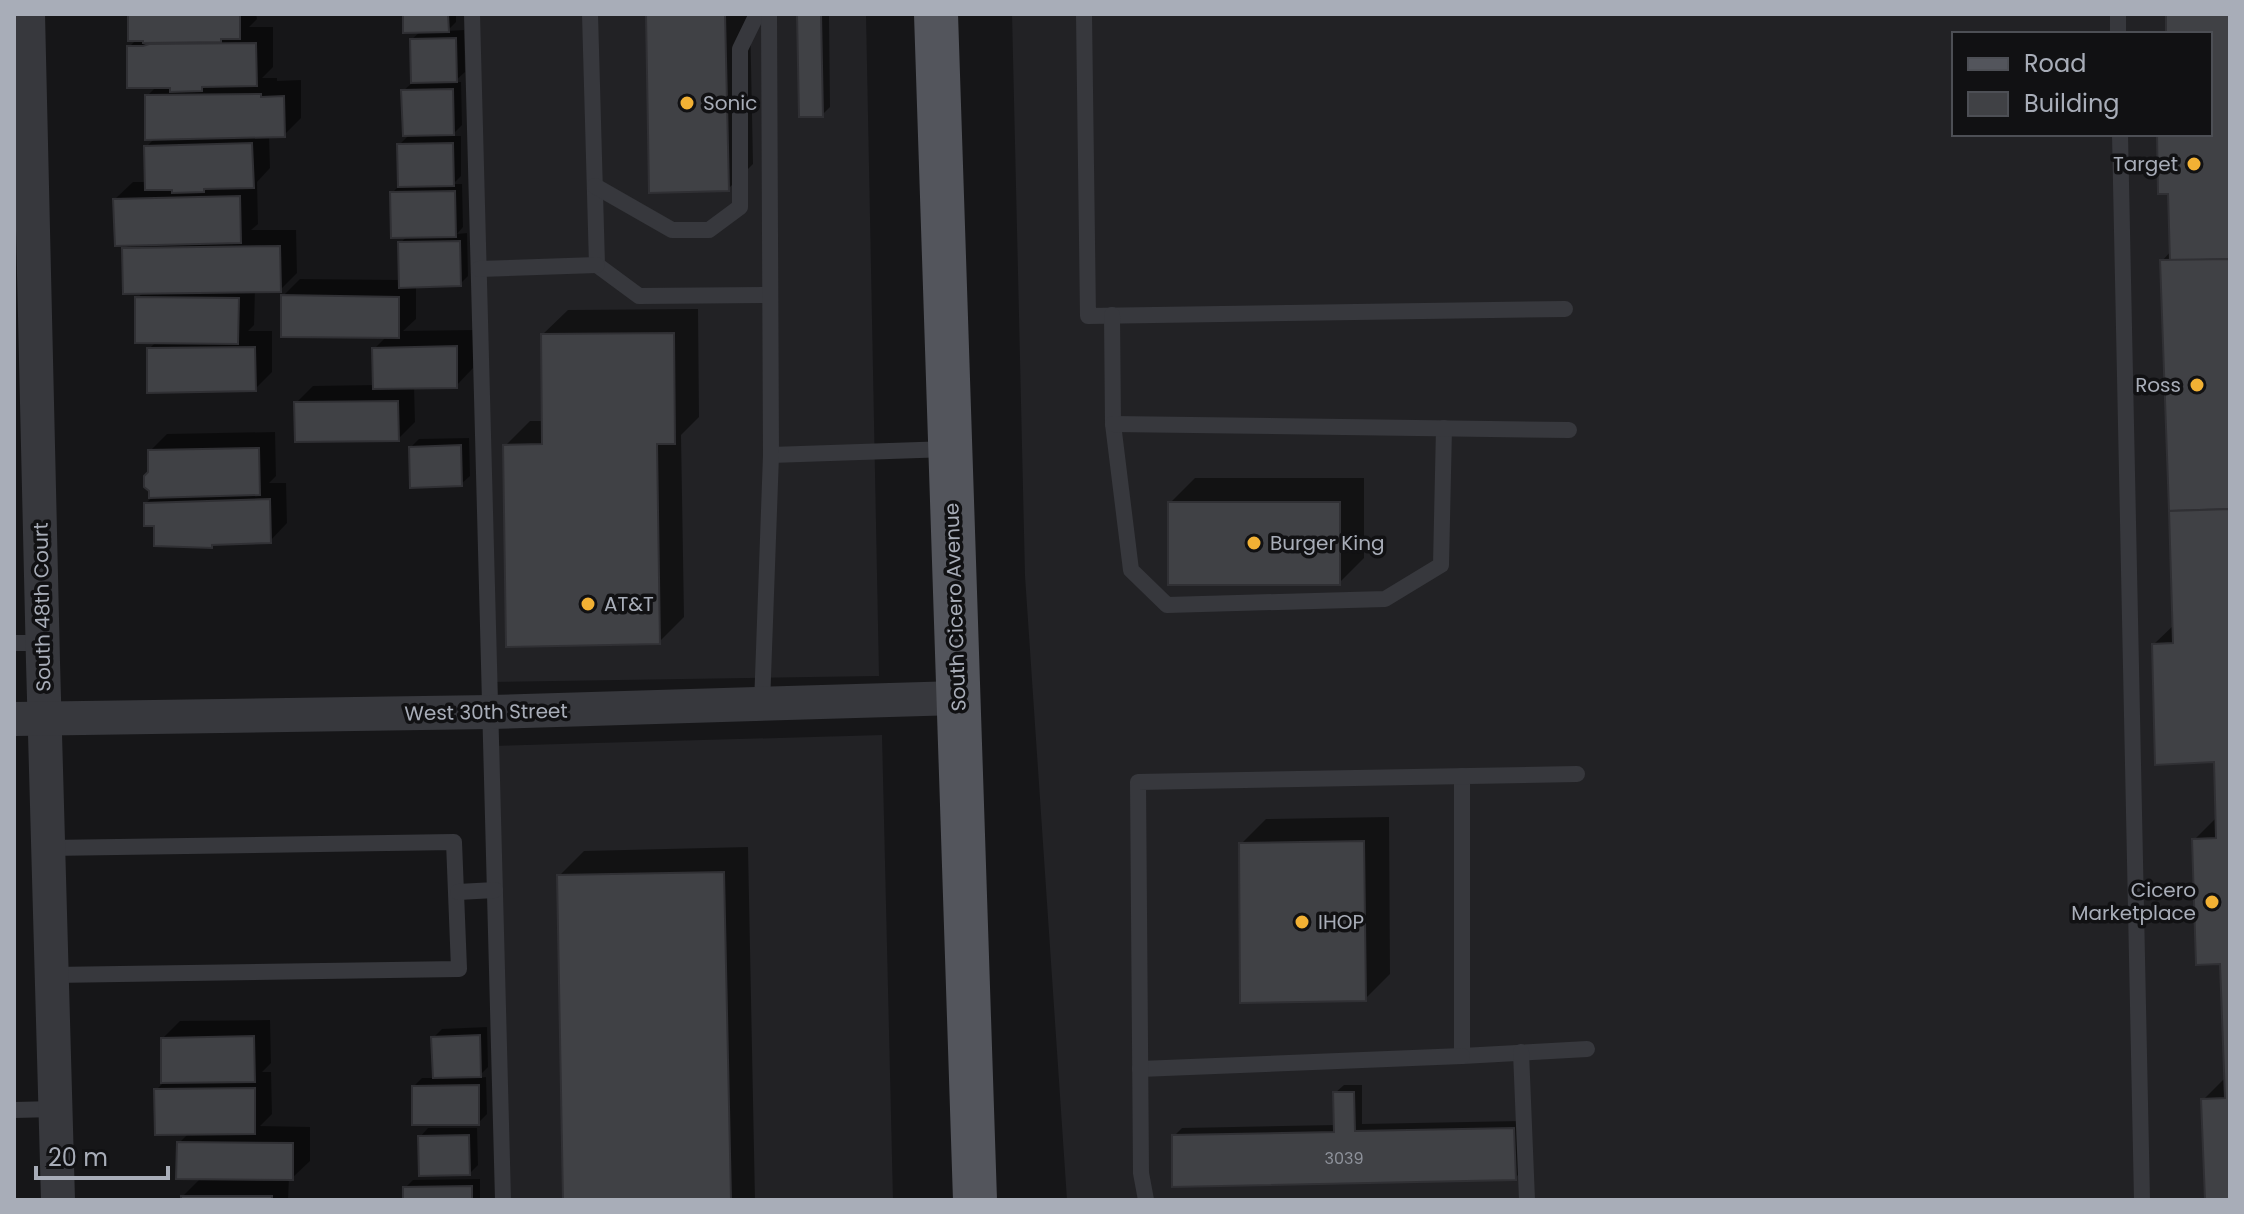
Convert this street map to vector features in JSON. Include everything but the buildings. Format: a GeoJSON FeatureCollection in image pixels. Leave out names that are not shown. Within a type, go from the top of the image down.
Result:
{"type":"FeatureCollection","features":[{"type":"Feature","properties":{"kind":"main road","name":"South Cicero Avenue"},"geometry":{"type":"LineString","coordinates":[[936,14],[975,1200]]}},
{"type":"Feature","properties":{"kind":"street","name":"South 48th Court"},"geometry":{"type":"LineString","coordinates":[[28,14],[29,719],[48,848],[58,1200]]}},
{"type":"Feature","properties":{"kind":"street","name":"West 30th Street"},"geometry":{"type":"LineString","coordinates":[[29,719],[490,712],[958,698]]}},
{"type":"Feature","properties":{"kind":"lane"},"geometry":{"type":"LineString","coordinates":[[472,14],[503,1200]]}},
{"type":"Feature","properties":{"kind":"lane"},"geometry":{"type":"LineString","coordinates":[[590,14],[597,265]]}},
{"type":"Feature","properties":{"kind":"lane"},"geometry":{"type":"LineString","coordinates":[[595,186],[672,230],[709,230],[740,207],[740,49],[757,14]]}},
{"type":"Feature","properties":{"kind":"lane"},"geometry":{"type":"LineString","coordinates":[[762,705],[771,455],[769,14]]}},
{"type":"Feature","properties":{"kind":"lane"},"geometry":{"type":"LineString","coordinates":[[1084,14],[1088,316],[1565,309]]}},
{"type":"Feature","properties":{"kind":"lane"},"geometry":{"type":"LineString","coordinates":[[2120,136],[2142,1200]]}},
{"type":"Feature","properties":{"kind":"lane"},"geometry":{"type":"LineString","coordinates":[[479,269],[597,265],[639,296],[769,295]]}},
{"type":"Feature","properties":{"kind":"lane"},"geometry":{"type":"LineString","coordinates":[[1112,315],[1113,424],[1131,570],[1167,605],[1385,599],[1441,565],[1444,428]]}},
{"type":"Feature","properties":{"kind":"lane"},"geometry":{"type":"LineString","coordinates":[[1113,424],[1569,430]]}},
{"type":"Feature","properties":{"kind":"lane"},"geometry":{"type":"LineString","coordinates":[[771,455],[950,449]]}},
{"type":"Feature","properties":{"kind":"lane"},"geometry":{"type":"LineString","coordinates":[[1146,1200],[1141,1173],[1138,782],[1577,774]]}},
{"type":"Feature","properties":{"kind":"lane"},"geometry":{"type":"LineString","coordinates":[[1462,776],[1462,1056]]}},
{"type":"Feature","properties":{"kind":"lane"},"geometry":{"type":"LineString","coordinates":[[48,848],[454,842],[458,892],[459,969],[52,975]]}},
{"type":"Feature","properties":{"kind":"lane"},"geometry":{"type":"LineString","coordinates":[[458,892],[495,890]]}},
{"type":"Feature","properties":{"kind":"lane"},"geometry":{"type":"LineString","coordinates":[[1140,1069],[1587,1049]]}},
{"type":"Feature","properties":{"kind":"lane"},"geometry":{"type":"LineString","coordinates":[[1521,1052],[1527,1200]]}},
{"type":"Feature","properties":{"kind":"lane"},"geometry":{"type":"LineString","coordinates":[[14,1110],[55,1109]]}},
{"type":"Feature","properties":{"kind":"shaded area"},"geometry":{"type":"Polygon","coordinates":[[[472,14],[866,14],[879,676],[489,682],[472,14]]]}},
{"type":"Feature","properties":{"kind":"shaded area","name":"Cicero Marketplace"},"geometry":{"type":"Polygon","coordinates":[[[1012,14],[2230,14],[2230,1200],[1067,1200],[1025,576],[1012,14]]]}},
{"type":"Feature","properties":{"kind":"shaded area"},"geometry":{"type":"Polygon","coordinates":[[[882,735],[893,1200],[503,1200],[491,746],[882,735]]]}},
{"type":"Feature","properties":{"kind":"place","name":"Sonic"},"geometry":{"type":"Point","coordinates":[687,103]}},
{"type":"Feature","properties":{"kind":"place","name":"Target"},"geometry":{"type":"Point","coordinates":[2194,164]}},
{"type":"Feature","properties":{"kind":"place","name":"Ross"},"geometry":{"type":"Point","coordinates":[2197,385]}},
{"type":"Feature","properties":{"kind":"place","name":"Burger King"},"geometry":{"type":"Point","coordinates":[1254,543]}},
{"type":"Feature","properties":{"kind":"place","name":"AT&T"},"geometry":{"type":"Point","coordinates":[588,604]}},
{"type":"Feature","properties":{"kind":"place","name":"Cicero Marketplace"},"geometry":{"type":"Point","coordinates":[2212,902]}},
{"type":"Feature","properties":{"kind":"place","name":"IHOP"},"geometry":{"type":"Point","coordinates":[1302,922]}}]}
